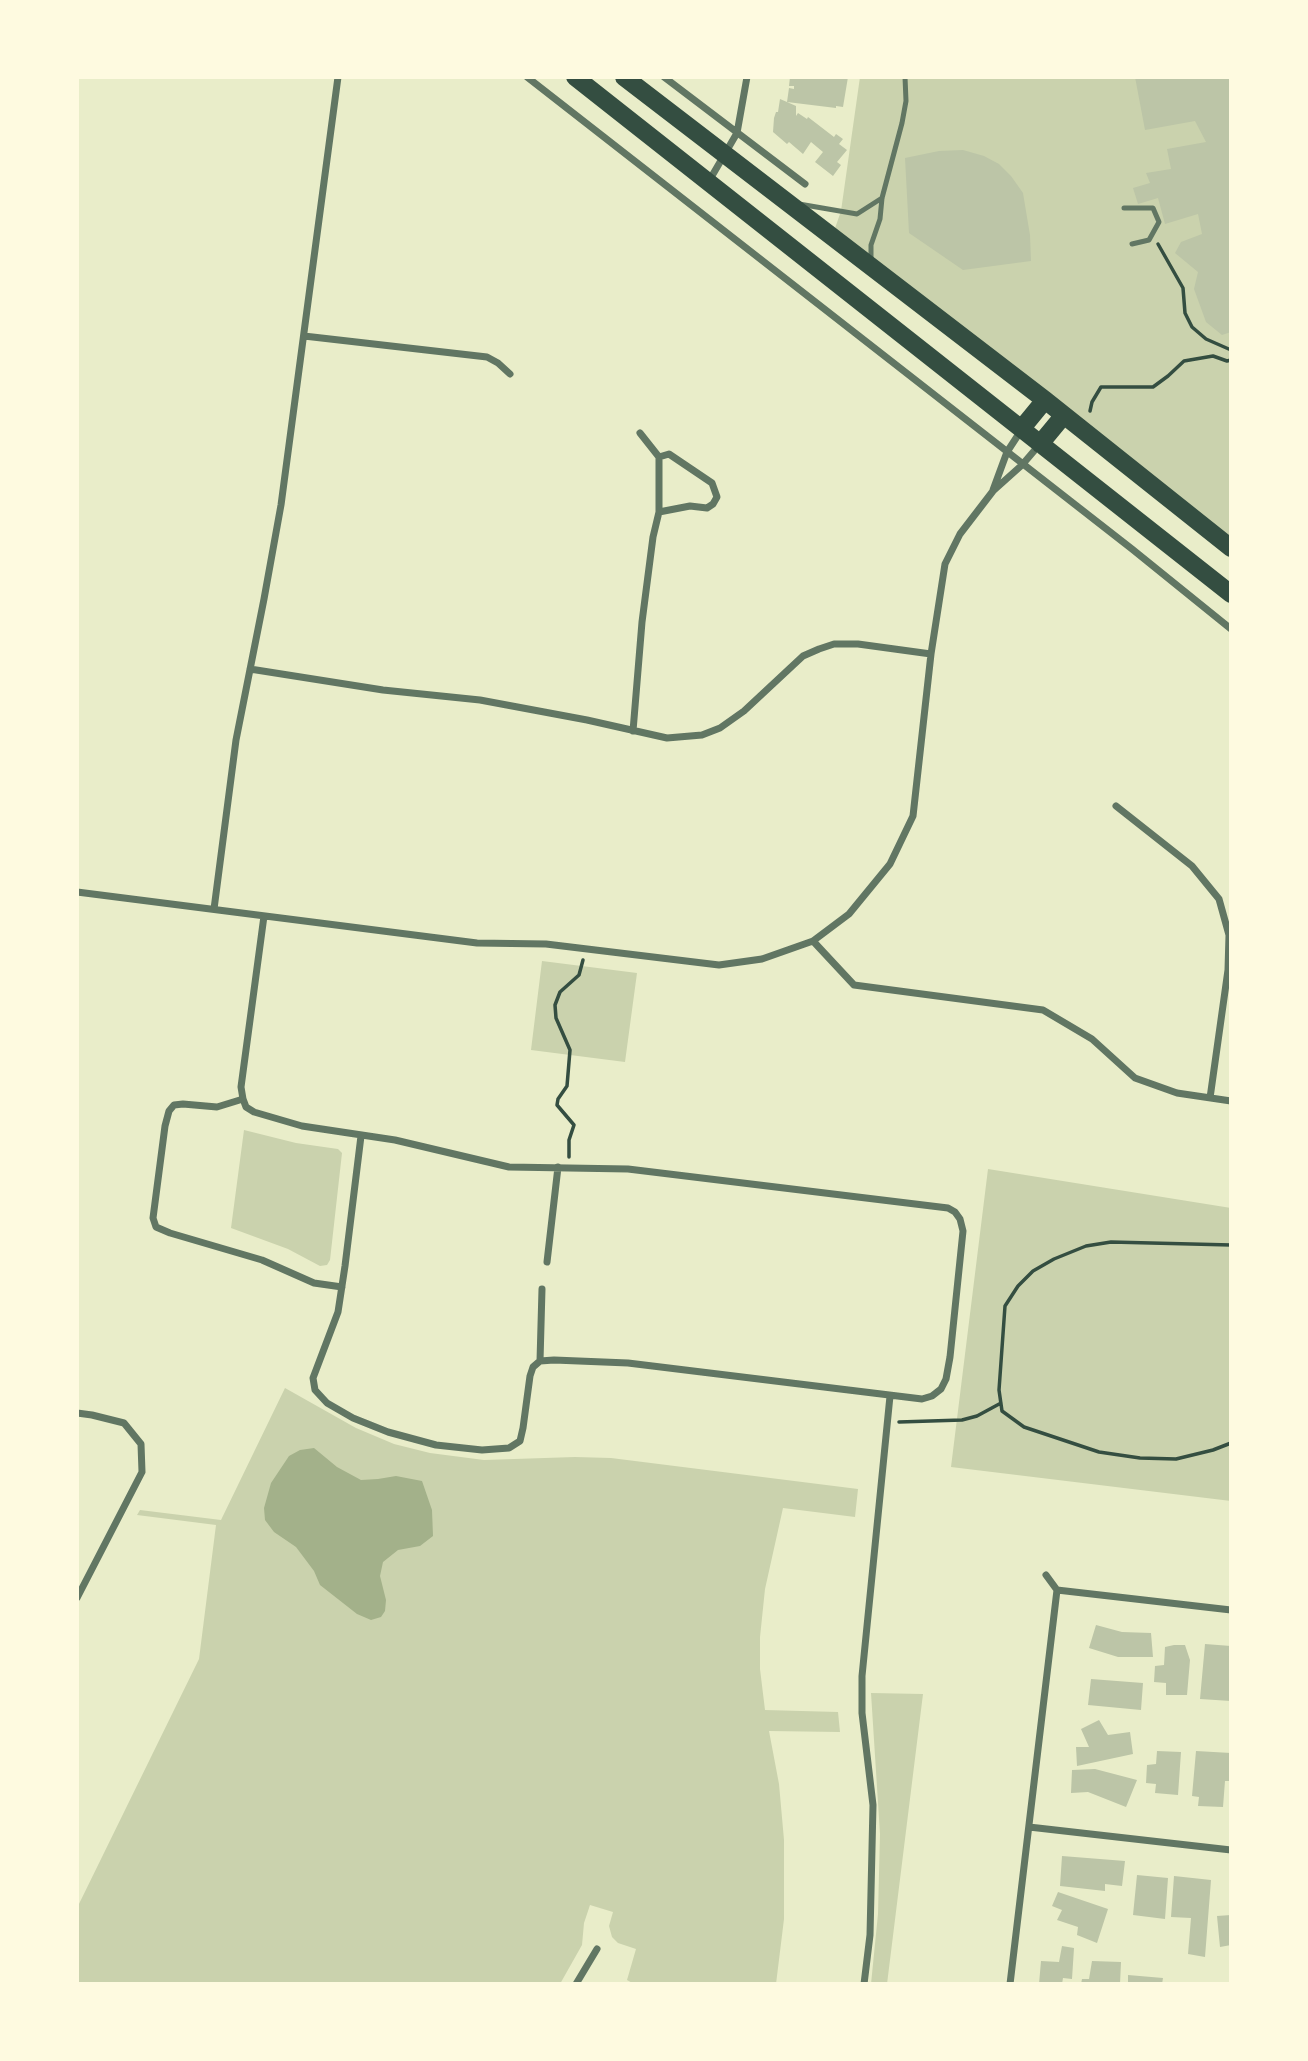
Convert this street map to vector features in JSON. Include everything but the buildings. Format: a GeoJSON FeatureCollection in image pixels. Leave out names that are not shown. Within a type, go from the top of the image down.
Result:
{"type":"FeatureCollection","features":[{"type":"Feature","properties":{"kind":"main road"},"geometry":{"type":"LineString","coordinates":[[575,77],[1231,594]]}},
{"type":"Feature","properties":{"kind":"main road"},"geometry":{"type":"LineString","coordinates":[[624,77],[1045,400],[1231,548]]}},
{"type":"Feature","properties":{"kind":"main road"},"geometry":{"type":"LineString","coordinates":[[1023,428],[1045,400]]}},
{"type":"Feature","properties":{"kind":"main road"},"geometry":{"type":"LineString","coordinates":[[1040,444],[1064,415]]}},
{"type":"Feature","properties":{"kind":"street"},"geometry":{"type":"LineString","coordinates":[[214,909],[236,740],[281,505],[338,77]]}},
{"type":"Feature","properties":{"kind":"street"},"geometry":{"type":"LineString","coordinates":[[527,77],[1231,629]]}},
{"type":"Feature","properties":{"kind":"street"},"geometry":{"type":"LineString","coordinates":[[664,77],[805,184]]}},
{"type":"Feature","properties":{"kind":"street"},"geometry":{"type":"LineString","coordinates":[[709,181],[737,133],[747,77]]}},
{"type":"Feature","properties":{"kind":"street"},"geometry":{"type":"LineString","coordinates":[[304,336],[487,358],[498,363],[510,374]]}},
{"type":"Feature","properties":{"kind":"street"},"geometry":{"type":"LineString","coordinates":[[993,491],[1007,452],[1023,428]]}},
{"type":"Feature","properties":{"kind":"street"},"geometry":{"type":"LineString","coordinates":[[633,731],[642,622],[653,537],[659,512],[659,457],[640,433]]}},
{"type":"Feature","properties":{"kind":"street"},"geometry":{"type":"LineString","coordinates":[[77,891],[477,943],[546,944],[719,965],[762,959],[813,941],[849,914],[890,864],[913,816],[945,564],[960,534],[993,491],[1022,465],[1040,444]]}},
{"type":"Feature","properties":{"kind":"street"},"geometry":{"type":"LineString","coordinates":[[659,457],[669,454],[712,483],[718,498],[707,508],[690,506],[659,512]]}},
{"type":"Feature","properties":{"kind":"street"},"geometry":{"type":"LineString","coordinates":[[250,669],[383,690],[480,700],[667,738],[702,735],[720,729],[803,656],[834,644],[858,644],[932,654]]}},
{"type":"Feature","properties":{"kind":"street"},"geometry":{"type":"LineString","coordinates":[[1116,806],[1192,866],[1219,899],[1229,935],[1228,970],[1210,1098]]}},
{"type":"Feature","properties":{"kind":"street"},"geometry":{"type":"LineString","coordinates":[[264,916],[241,1087],[246,1107],[254,1112],[302,1126],[395,1140],[509,1167],[628,1168],[939,1206],[955,1212],[963,1231],[946,1379],[941,1389],[922,1399],[628,1363],[540,1361],[533,1367],[530,1376],[520,1441],[509,1448],[482,1450],[436,1445],[388,1432],[327,1403],[315,1390],[313,1378],[338,1312],[361,1136]]}},
{"type":"Feature","properties":{"kind":"street"},"geometry":{"type":"LineString","coordinates":[[813,941],[854,985],[1043,1010],[1092,1038],[1135,1078],[1177,1093],[1231,1101]]}},
{"type":"Feature","properties":{"kind":"street"},"geometry":{"type":"LineString","coordinates":[[243,1099],[217,1107],[174,1105],[169,1111],[153,1218],[156,1227],[262,1260],[314,1283],[342,1287]]}},
{"type":"Feature","properties":{"kind":"street"},"geometry":{"type":"LineString","coordinates":[[547,1262],[558,1167]]}},
{"type":"Feature","properties":{"kind":"street"},"geometry":{"type":"LineString","coordinates":[[540,1361],[542,1289]]}},
{"type":"Feature","properties":{"kind":"street"},"geometry":{"type":"LineString","coordinates":[[864,1984],[870,1935],[873,1805],[862,1713],[862,1676],[890,1396]]}},
{"type":"Feature","properties":{"kind":"street"},"geometry":{"type":"LineString","coordinates":[[77,1413],[124,1423],[141,1444],[142,1472],[77,1598]]}},
{"type":"Feature","properties":{"kind":"street"},"geometry":{"type":"LineString","coordinates":[[1045,1575],[1057,1590],[1231,1611]]}},
{"type":"Feature","properties":{"kind":"street"},"geometry":{"type":"LineString","coordinates":[[1010,1984],[1057,1590]]}},
{"type":"Feature","properties":{"kind":"street"},"geometry":{"type":"LineString","coordinates":[[1030,1826],[1231,1850]]}},
{"type":"Feature","properties":{"kind":"street"},"geometry":{"type":"LineString","coordinates":[[576,1984],[597,1949]]}},
{"type":"Feature","properties":{"kind":"lane"},"geometry":{"type":"LineString","coordinates":[[874,268],[870,250],[880,219],[882,198],[902,123],[905,77]]}},
{"type":"Feature","properties":{"kind":"lane"},"geometry":{"type":"LineString","coordinates":[[785,201],[857,214],[882,198]]}},
{"type":"Feature","properties":{"kind":"lane"},"geometry":{"type":"LineString","coordinates":[[1124,208],[1153,208],[1159,222],[1149,240],[1132,244]]}},
{"type":"Feature","properties":{"kind":"path"},"geometry":{"type":"LineString","coordinates":[[1149,240],[1160,244],[1182,288],[1185,313],[1192,327],[1206,339],[1231,350]]}},
{"type":"Feature","properties":{"kind":"path"},"geometry":{"type":"LineString","coordinates":[[1090,411],[1101,387],[1153,387],[1184,361],[1213,356],[1227,361],[1231,359]]}},
{"type":"Feature","properties":{"kind":"path"},"geometry":{"type":"LineString","coordinates":[[567,1167],[569,1140],[574,1125],[557,1105],[567,1086],[570,1050],[556,1018],[555,1005],[560,992],[579,975],[586,948]]}},
{"type":"Feature","properties":{"kind":"path"},"geometry":{"type":"LineString","coordinates":[[1231,1245],[1111,1242],[1075,1251],[1033,1271],[1017,1286],[1005,1306],[999,1390],[1002,1411],[1024,1427],[1099,1452],[1140,1458],[1175,1459],[1231,1443]]}},
{"type":"Feature","properties":{"kind":"path"},"geometry":{"type":"LineString","coordinates":[[887,1423],[962,1420],[977,1416],[1001,1403]]}},
{"type":"Feature","properties":{"kind":"shaded area"},"geometry":{"type":"Polygon","coordinates":[[[860,77],[1231,77],[1231,548],[832,237],[841,211],[860,77]]]}},
{"type":"Feature","properties":{"kind":"shaded area"},"geometry":{"type":"Polygon","coordinates":[[[542,961],[637,973],[625,1062],[531,1050],[542,961]]]}},
{"type":"Feature","properties":{"kind":"shaded area"},"geometry":{"type":"Polygon","coordinates":[[[244,1130],[296,1143],[338,1149],[342,1153],[330,1260],[327,1265],[320,1266],[288,1249],[231,1228],[244,1130]]]}},
{"type":"Feature","properties":{"kind":"shaded area"},"geometry":{"type":"Polygon","coordinates":[[[988,1169],[1231,1208],[1231,1501],[951,1467],[988,1169]]]}},
{"type":"Feature","properties":{"kind":"shaded area"},"geometry":{"type":"Polygon","coordinates":[[[285,1388],[356,1428],[394,1444],[430,1453],[484,1460],[611,1458],[858,1489],[855,1517],[783,1508],[765,1589],[760,1669],[765,1710],[838,1712],[840,1732],[769,1731],[779,1784],[784,1840],[784,1919],[776,1984],[634,1984],[627,1980],[636,1949],[618,1943],[612,1937],[609,1926],[613,1912],[590,1905],[584,1923],[582,1945],[560,1984],[77,1984],[77,1908],[199,1659],[216,1525],[137,1515],[140,1510],[221,1520],[285,1388]]]}},
{"type":"Feature","properties":{"kind":"shaded area"},"geometry":{"type":"Polygon","coordinates":[[[314,1448],[337,1467],[361,1480],[396,1476],[422,1481],[432,1510],[433,1536],[420,1546],[398,1550],[383,1562],[380,1576],[386,1600],[385,1611],[381,1617],[371,1620],[357,1614],[320,1585],[314,1571],[296,1547],[274,1532],[265,1520],[264,1508],[271,1483],[289,1456],[300,1450],[314,1448]]]}},
{"type":"Feature","properties":{"kind":"shaded area"},"geometry":{"type":"Polygon","coordinates":[[[871,1693],[923,1694],[887,1984],[871,1984],[878,1914],[880,1834],[871,1693]]]}}]}
